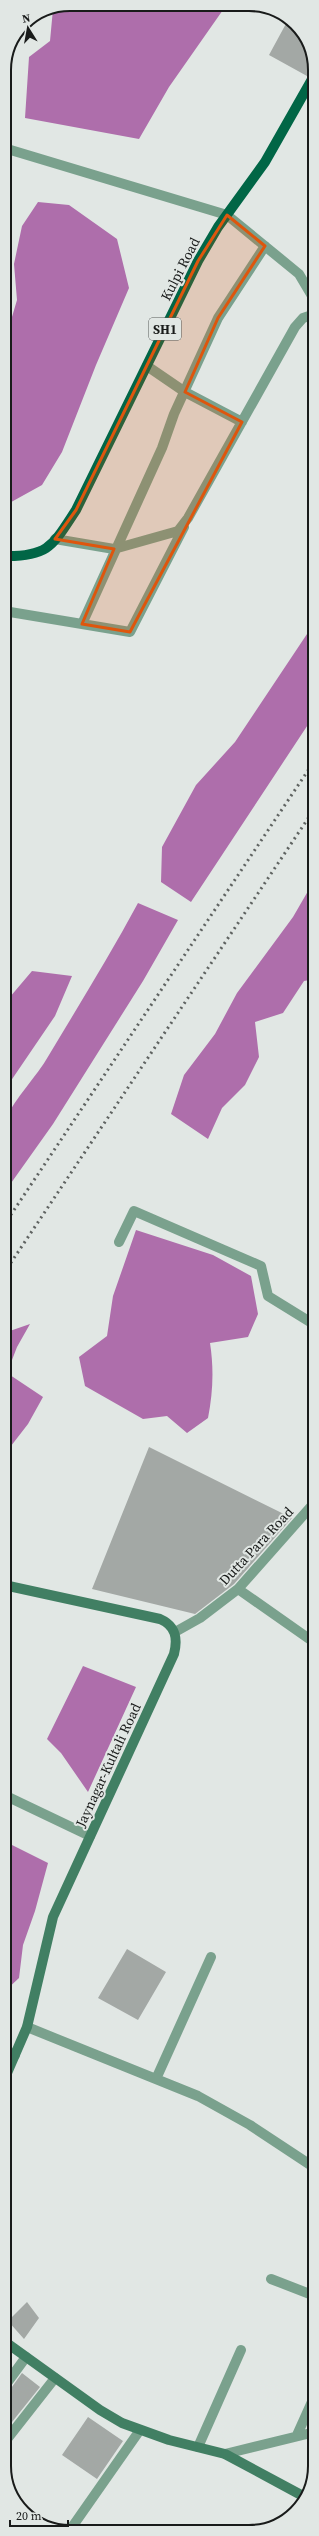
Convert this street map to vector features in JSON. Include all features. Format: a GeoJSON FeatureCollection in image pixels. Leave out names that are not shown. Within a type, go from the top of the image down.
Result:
{"type":"FeatureCollection","features":[{"type":"Feature","properties":{"kind":"main road","name":"Kulpi Road"},"geometry":{"type":"LineString","coordinates":[[11,556],[28,557],[46,550],[76,510],[198,261],[226,215],[265,162],[308,86]]}},
{"type":"Feature","properties":{"kind":"main road"},"geometry":{"type":"LineString","coordinates":[[11,1587],[160,1619],[170,1623],[175,1632]]}},
{"type":"Feature","properties":{"kind":"main road","name":"Jaynagar-Kultali Road"},"geometry":{"type":"LineString","coordinates":[[11,2064],[27,2027],[52,1917],[174,1654],[177,1643],[175,1632]]}},
{"type":"Feature","properties":{"kind":"main road"},"geometry":{"type":"LineString","coordinates":[[11,2346],[100,2410],[122,2423],[140,2430],[225,2454],[300,2494]]}},
{"type":"Feature","properties":{"kind":"street"},"geometry":{"type":"LineString","coordinates":[[11,150],[226,215],[299,274],[308,289]]}},
{"type":"Feature","properties":{"kind":"street"},"geometry":{"type":"LineString","coordinates":[[82,624],[114,550],[162,448],[174,414],[218,318],[265,246]]}},
{"type":"Feature","properties":{"kind":"street"},"geometry":{"type":"LineString","coordinates":[[11,612],[130,632],[188,518],[295,327],[303,318],[308,316]]}},
{"type":"Feature","properties":{"kind":"street"},"geometry":{"type":"LineString","coordinates":[[147,366],[185,392],[242,422]]}},
{"type":"Feature","properties":{"kind":"street"},"geometry":{"type":"LineString","coordinates":[[55,539],[114,550],[178,531],[188,518]]}},
{"type":"Feature","properties":{"kind":"street"},"geometry":{"type":"LineString","coordinates":[[119,1242],[134,1211],[261,1266],[268,1296],[308,1321]]}},
{"type":"Feature","properties":{"kind":"street","name":"Dutta Para Road"},"geometry":{"type":"LineString","coordinates":[[175,1632],[200,1618],[238,1589],[308,1510]]}},
{"type":"Feature","properties":{"kind":"street"},"geometry":{"type":"LineString","coordinates":[[238,1589],[308,1637]]}},
{"type":"Feature","properties":{"kind":"street"},"geometry":{"type":"LineString","coordinates":[[11,1798],[90,1836]]}},
{"type":"Feature","properties":{"kind":"street"},"geometry":{"type":"LineString","coordinates":[[156,2079],[211,1957]]}},
{"type":"Feature","properties":{"kind":"street"},"geometry":{"type":"LineString","coordinates":[[27,2027],[198,2096],[250,2125],[308,2163]]}},
{"type":"Feature","properties":{"kind":"street"},"geometry":{"type":"LineString","coordinates":[[11,2053],[15,2055]]}},
{"type":"Feature","properties":{"kind":"street"},"geometry":{"type":"LineString","coordinates":[[271,2279],[308,2293]]}},
{"type":"Feature","properties":{"kind":"street"},"geometry":{"type":"LineString","coordinates":[[198,2447],[241,2350]]}},
{"type":"Feature","properties":{"kind":"street"},"geometry":{"type":"LineString","coordinates":[[11,2377],[26,2357]]}},
{"type":"Feature","properties":{"kind":"street"},"geometry":{"type":"LineString","coordinates":[[11,2434],[55,2378]]}},
{"type":"Feature","properties":{"kind":"street"},"geometry":{"type":"LineString","coordinates":[[297,2435],[308,2411]]}},
{"type":"Feature","properties":{"kind":"street"},"geometry":{"type":"LineString","coordinates":[[74,2525],[140,2430]]}},
{"type":"Feature","properties":{"kind":"street"},"geometry":{"type":"LineString","coordinates":[[225,2454],[308,2433]]}},
{"type":"Feature","properties":{"kind":"highlighted area"},"geometry":{"type":"Polygon","coordinates":[[[227,215],[265,246],[218,318],[185,392],[242,422],[130,632],[82,624],[114,549],[55,539],[76,510],[198,261],[227,215]]]}},
{"type":"Feature","properties":{"kind":"shaded area"},"geometry":{"type":"Polygon","coordinates":[[[222,11],[169,87],[139,139],[25,118],[29,57],[50,41],[52,14],[59,12],[222,11]]]}},
{"type":"Feature","properties":{"kind":"shaded area"},"geometry":{"type":"Polygon","coordinates":[[[38,202],[69,205],[117,239],[129,288],[96,365],[62,452],[42,485],[11,502],[11,320],[17,300],[14,264],[22,226],[38,202]]]}},
{"type":"Feature","properties":{"kind":"shaded area"},"geometry":{"type":"Polygon","coordinates":[[[308,632],[308,725],[191,902],[161,882],[162,847],[196,785],[235,742],[308,632]]]}},
{"type":"Feature","properties":{"kind":"shaded area"},"geometry":{"type":"Polygon","coordinates":[[[308,891],[308,980],[304,981],[283,1013],[255,1022],[259,1057],[245,1085],[222,1108],[208,1139],[171,1114],[184,1075],[215,1034],[237,993],[293,917],[308,891]]]}},
{"type":"Feature","properties":{"kind":"shaded area"},"geometry":{"type":"Polygon","coordinates":[[[138,903],[178,920],[143,981],[53,1124],[11,1183],[11,1109],[49,1055],[138,903]]]}},
{"type":"Feature","properties":{"kind":"shaded area"},"geometry":{"type":"Polygon","coordinates":[[[32,971],[72,976],[55,1016],[11,1081],[11,996],[32,971]]]}},
{"type":"Feature","properties":{"kind":"shaded area"},"geometry":{"type":"Polygon","coordinates":[[[136,1230],[213,1255],[251,1276],[258,1314],[248,1337],[210,1343],[212,1380],[208,1418],[187,1433],[167,1416],[143,1419],[85,1386],[79,1357],[107,1336],[113,1296],[136,1230]]]}},
{"type":"Feature","properties":{"kind":"shaded area"},"geometry":{"type":"Polygon","coordinates":[[[30,1324],[17,1347],[11,1363],[11,1331],[30,1324]]]}},
{"type":"Feature","properties":{"kind":"shaded area"},"geometry":{"type":"Polygon","coordinates":[[[11,1376],[43,1397],[28,1424],[11,1446],[11,1376]]]}},
{"type":"Feature","properties":{"kind":"shaded area"},"geometry":{"type":"Polygon","coordinates":[[[83,1666],[136,1687],[88,1792],[61,1753],[47,1739],[83,1666]]]}},
{"type":"Feature","properties":{"kind":"shaded area"},"geometry":{"type":"Polygon","coordinates":[[[11,1844],[48,1863],[35,1911],[23,1945],[19,1978],[11,1985],[11,1844]]]}},
{"type":"Feature","properties":{"kind":"building"},"geometry":{"type":"Polygon","coordinates":[[[286,24],[298,37],[303,48],[306,55],[308,74],[307,76],[269,55],[286,24]]]}},
{"type":"Feature","properties":{"kind":"building"},"geometry":{"type":"Polygon","coordinates":[[[149,1447],[292,1518],[234,1584],[195,1614],[92,1589],[149,1447]]]}},
{"type":"Feature","properties":{"kind":"building"},"geometry":{"type":"Polygon","coordinates":[[[127,1949],[166,1972],[138,2020],[98,1998],[127,1949]]]}},
{"type":"Feature","properties":{"kind":"building"},"geometry":{"type":"Polygon","coordinates":[[[27,2302],[39,2318],[24,2339],[11,2324],[11,2318],[27,2302]]]}},
{"type":"Feature","properties":{"kind":"building"},"geometry":{"type":"Polygon","coordinates":[[[22,2373],[40,2387],[11,2423],[11,2388],[22,2373]]]}},
{"type":"Feature","properties":{"kind":"building"},"geometry":{"type":"Polygon","coordinates":[[[88,2417],[123,2441],[97,2479],[62,2455],[88,2417]]]}},
{"type":"Feature","properties":{"kind":"railway"},"geometry":{"type":"LineString","coordinates":[[11,1215],[308,770]]}},
{"type":"Feature","properties":{"kind":"railway"},"geometry":{"type":"LineString","coordinates":[[11,1263],[308,818]]}}]}
